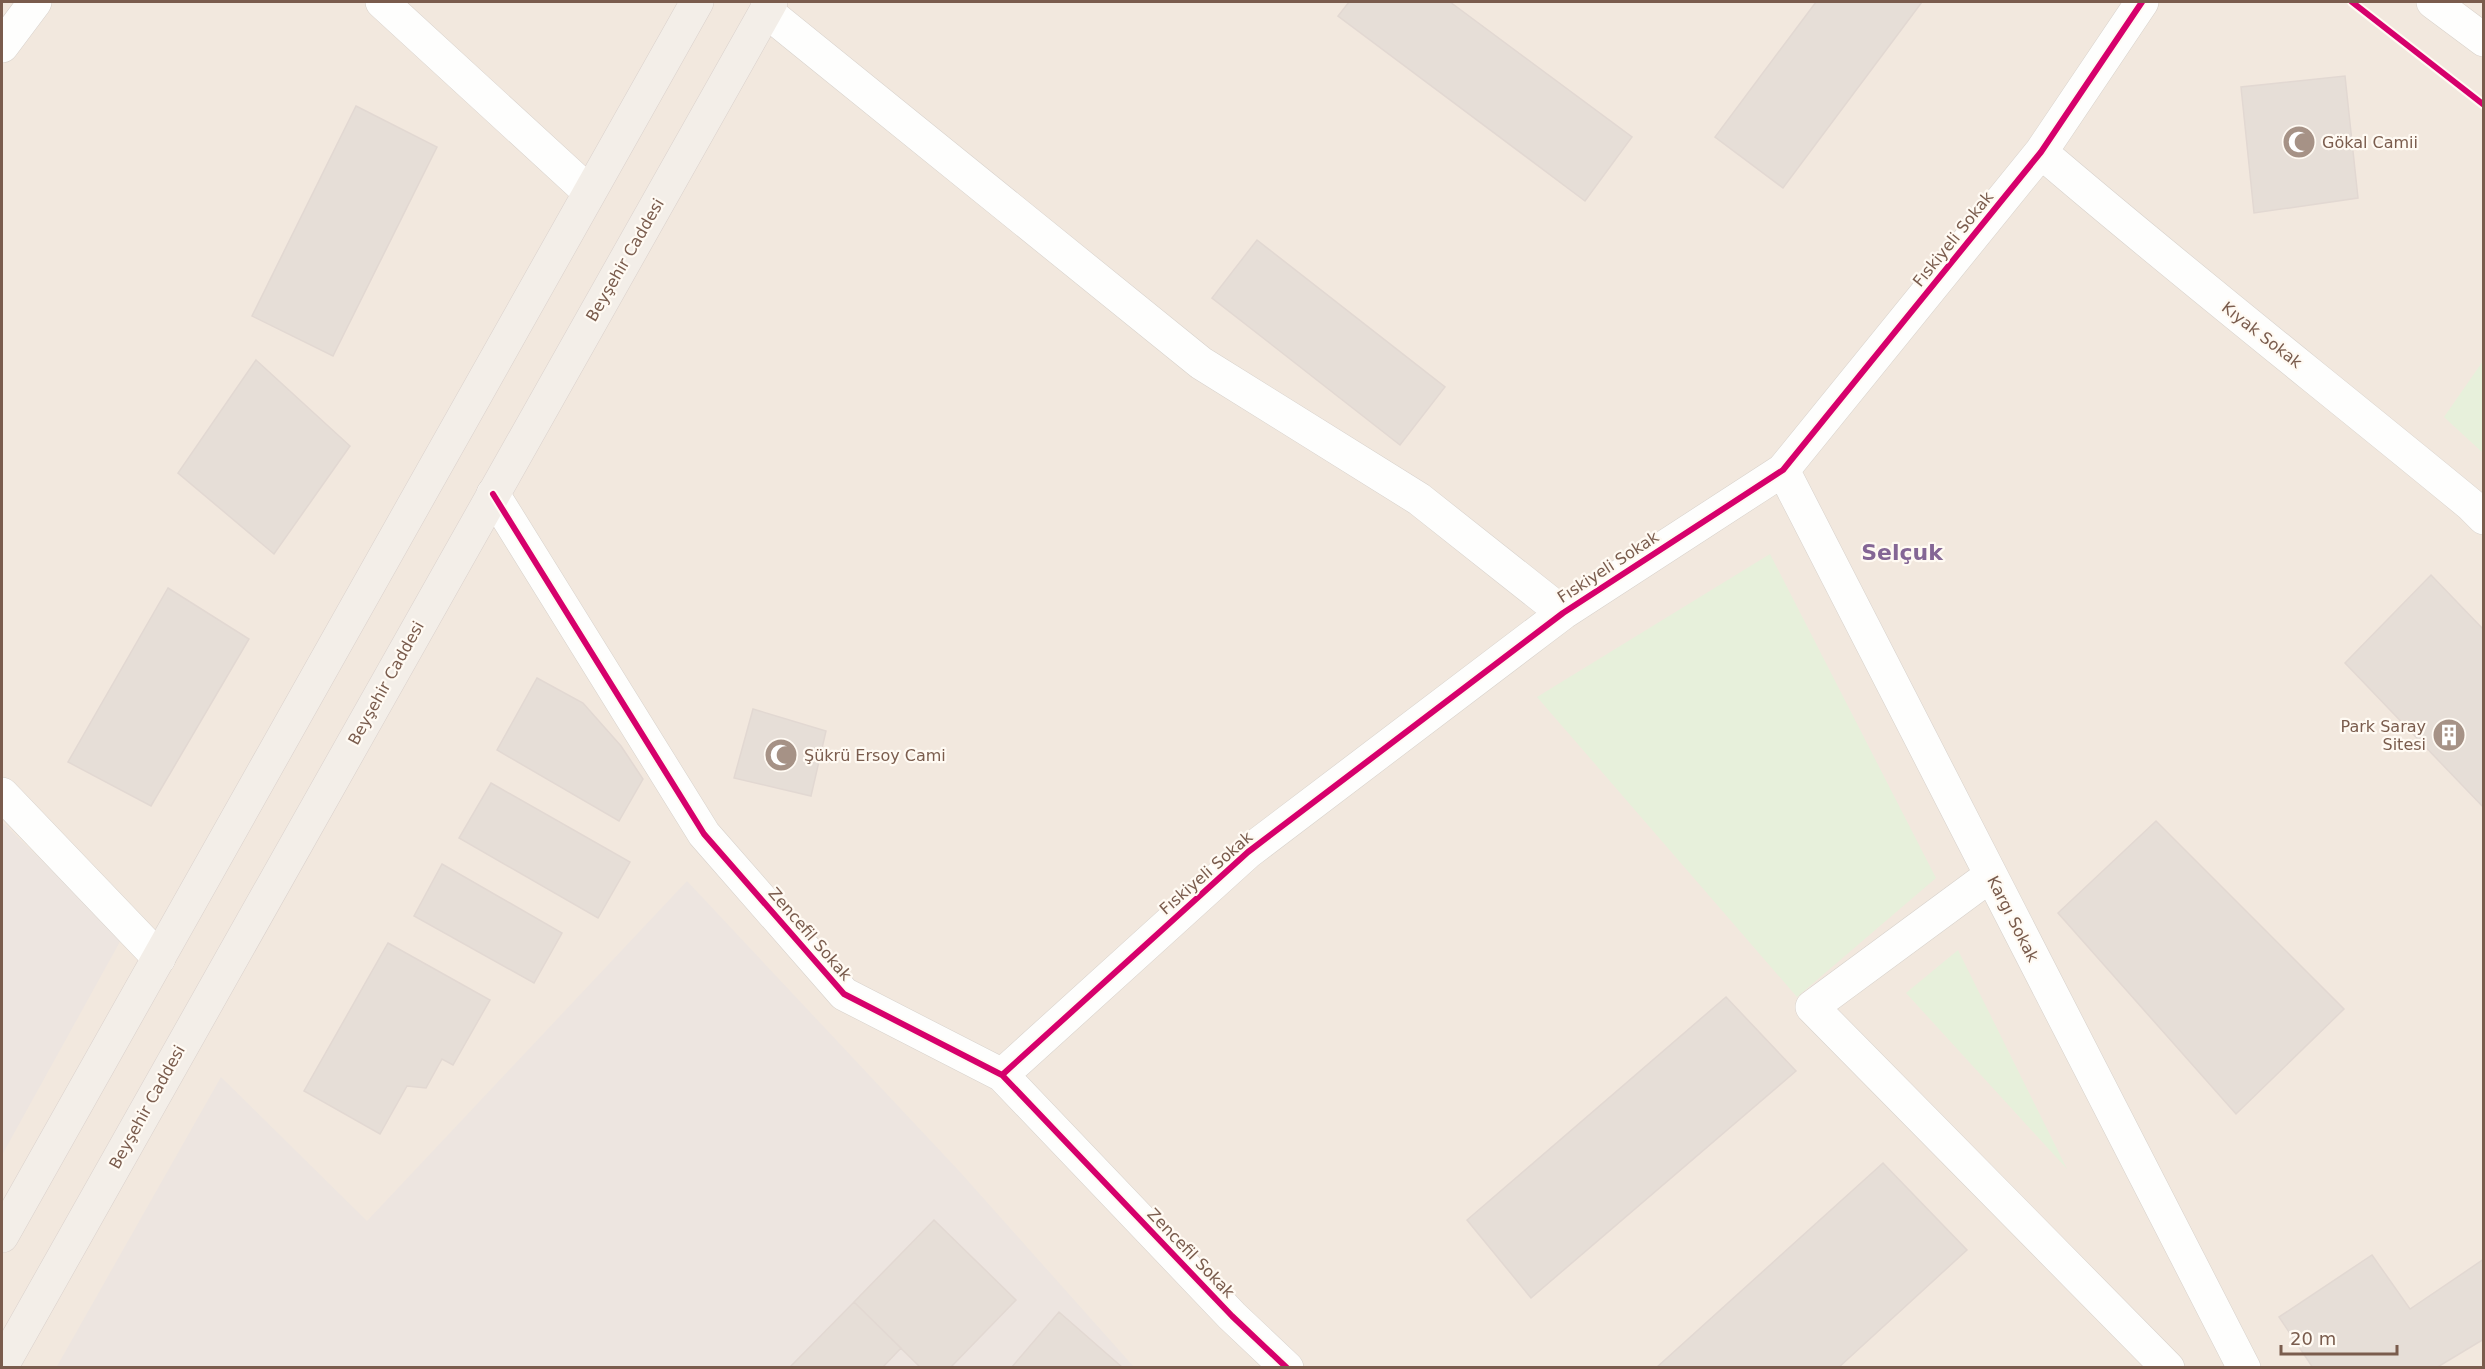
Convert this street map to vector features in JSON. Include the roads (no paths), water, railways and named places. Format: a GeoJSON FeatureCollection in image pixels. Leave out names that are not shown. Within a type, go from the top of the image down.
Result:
{"type":"FeatureCollection","features":[{"type":"Feature","properties":{"kind":"main road"},"geometry":{"type":"LineString","coordinates":[[2,1236],[697,2]]}},
{"type":"Feature","properties":{"kind":"main road","name":"Beyşehir Caddesi"},"geometry":{"type":"LineString","coordinates":[[2,1366],[768,6]]}},
{"type":"Feature","properties":{"kind":"street"},"geometry":{"type":"LineString","coordinates":[[2,46],[35,2]]}},
{"type":"Feature","properties":{"kind":"street"},"geometry":{"type":"LineString","coordinates":[[382,2],[589,192]]}},
{"type":"Feature","properties":{"kind":"street","name":"Fıskiyeli Sokak"},"geometry":{"type":"LineString","coordinates":[[1002,1075],[1248,852],[1563,612],[1783,470],[2041,152],[2142,2]]}},
{"type":"Feature","properties":{"kind":"street"},"geometry":{"type":"LineString","coordinates":[[2433,2],[2484,40]]}},
{"type":"Feature","properties":{"kind":"street"},"geometry":{"type":"LineString","coordinates":[[768,6],[1202,363],[1419,499],[1563,612]]}},
{"type":"Feature","properties":{"kind":"street","name":"Kıyak Sokak"},"geometry":{"type":"LineString","coordinates":[[2041,152],[2162,255],[2305,368],[2484,518]]}},
{"type":"Feature","properties":{"kind":"street","name":"Kargı Sokak"},"geometry":{"type":"LineString","coordinates":[[1783,470],[2244,1368]]}},
{"type":"Feature","properties":{"kind":"street","name":"Zencefil Sokak"},"geometry":{"type":"LineString","coordinates":[[493,494],[704,834],[844,994],[1002,1075],[1232,1316],[1287,1368]]}},
{"type":"Feature","properties":{"kind":"street"},"geometry":{"type":"LineString","coordinates":[[2,794],[159,958]]}},
{"type":"Feature","properties":{"kind":"street"},"geometry":{"type":"LineString","coordinates":[[1991,875],[1812,1007],[2168,1368]]}},
{"type":"Feature","properties":{"kind":"place","name":"Gökal Camii"},"geometry":{"type":"Point","coordinates":[2299,142]}},
{"type":"Feature","properties":{"kind":"place","name":"Park Saray Sitesi"},"geometry":{"type":"Point","coordinates":[2449,735]}},
{"type":"Feature","properties":{"kind":"place","name":"Şükrü Ersoy Cami"},"geometry":{"type":"Point","coordinates":[781,755]}},
{"type":"Feature","properties":{"kind":"district","name":"Selçuk"},"geometry":{"type":"Point","coordinates":[1902,552]}}]}
